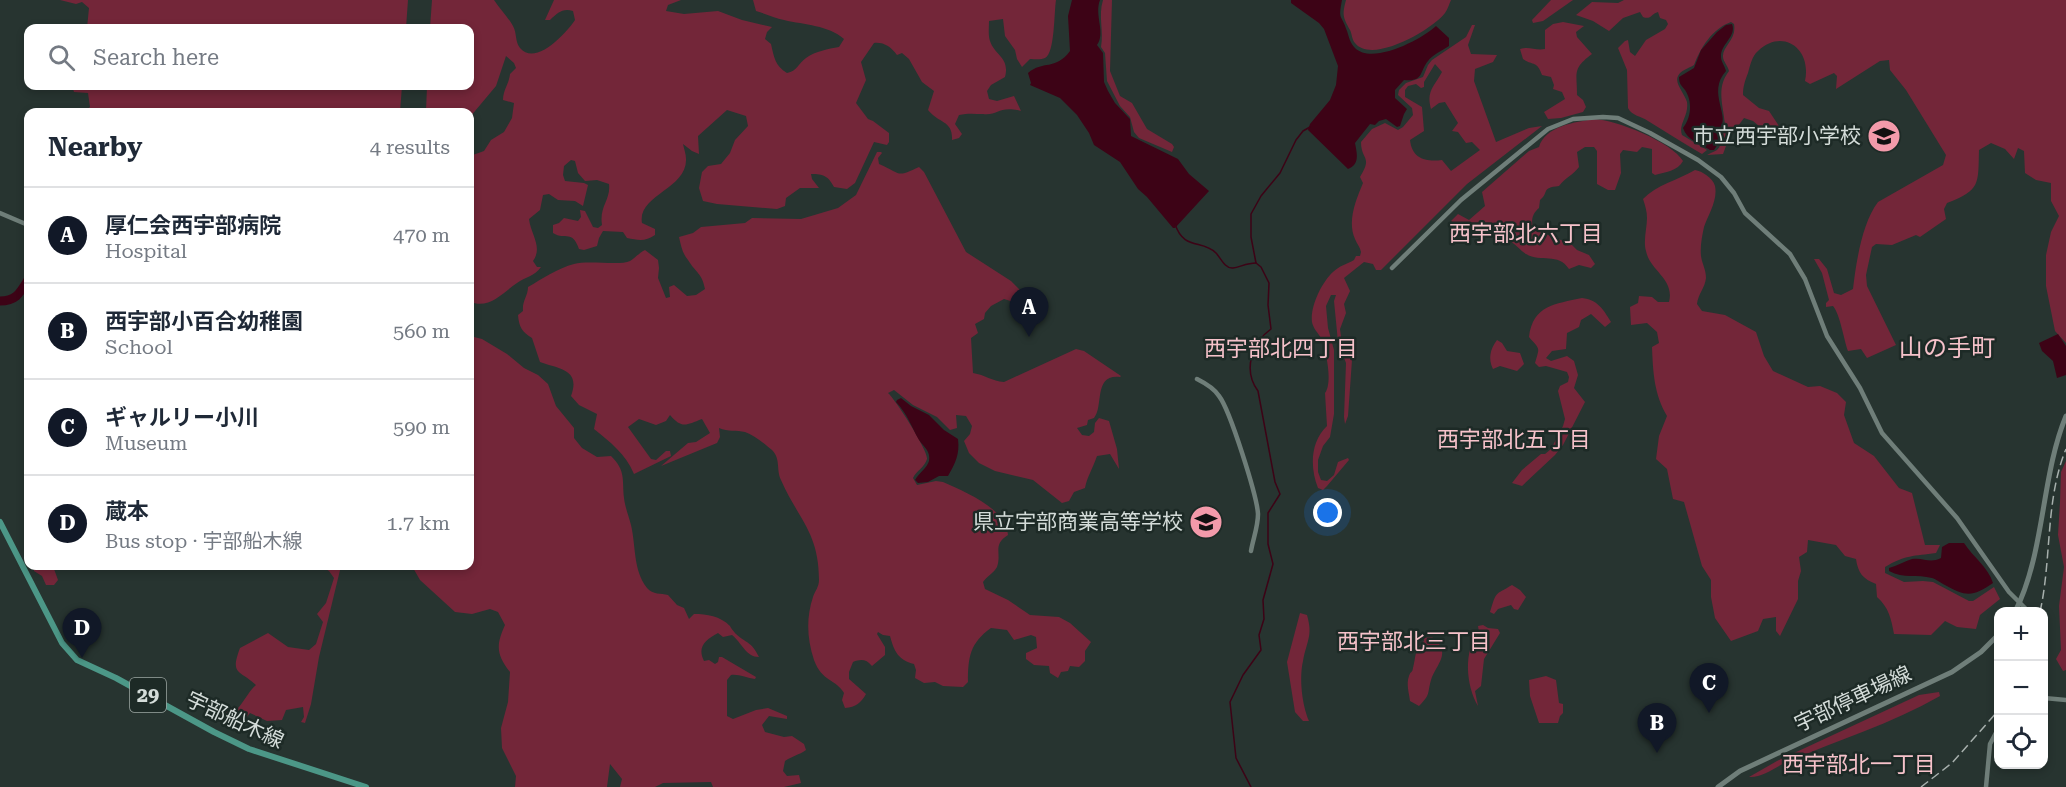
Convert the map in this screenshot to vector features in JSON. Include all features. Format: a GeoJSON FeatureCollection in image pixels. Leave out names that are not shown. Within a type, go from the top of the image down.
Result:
{"type":"FeatureCollection","features":[{"type":"Feature","properties":{"kind":"main road"},"geometry":{"type":"LineString","coordinates":[[2017,607],[2030,573],[2055,452],[2066,416]]}},
{"type":"Feature","properties":{"kind":"main road","name":"宇部船木線"},"geometry":{"type":"LineString","coordinates":[[0,522],[24,569]]}},
{"type":"Feature","properties":{"kind":"main road","name":"宇部船木線"},"geometry":{"type":"LineString","coordinates":[[25,570],[62,643],[77,660],[116,678],[249,749],[366,787]]}},
{"type":"Feature","properties":{"kind":"main road","name":"宇部停車場線"},"geometry":{"type":"LineString","coordinates":[[1718,787],[1740,771],[1952,672],[1981,652],[1994,639]]}},
{"type":"Feature","properties":{"kind":"street"},"geometry":{"type":"LineString","coordinates":[[1392,268],[1461,200],[1548,129],[1574,119],[1603,117],[1618,118],[1650,133],[1698,160],[1721,177],[1734,193],[1745,213],[1790,254],[1805,279],[1827,336],[1860,388],[1882,433],[1958,518],[1996,574],[2023,607]]}},
{"type":"Feature","properties":{"kind":"street"},"geometry":{"type":"LineString","coordinates":[[0,213],[24,223]]}},
{"type":"Feature","properties":{"kind":"street"},"geometry":{"type":"LineString","coordinates":[[1197,379],[1214,390],[1221,398],[1239,447],[1257,508],[1257,523],[1251,551]]}},
{"type":"Feature","properties":{"kind":"street"},"geometry":{"type":"LineString","coordinates":[[2048,698],[2066,700]]}},
{"type":"Feature","properties":{"kind":"street"},"geometry":{"type":"LineString","coordinates":[[1986,787],[1990,744],[1994,736]]}},
{"type":"Feature","properties":{"kind":"shaded area"},"geometry":{"type":"Polygon","coordinates":[[[60,0],[408,0],[406,24],[87,24],[89,8],[82,2],[76,4],[60,0]]]}},
{"type":"Feature","properties":{"kind":"shaded area"},"geometry":{"type":"Polygon","coordinates":[[[432,0],[494,0],[513,26],[520,48],[527,53],[534,53],[551,46],[575,20],[573,11],[566,10],[550,20],[545,20],[554,0],[681,0],[668,5],[666,11],[684,14],[718,11],[742,20],[772,27],[765,39],[771,44],[777,64],[787,73],[810,56],[839,47],[844,39],[824,28],[756,11],[753,0],[1056,0],[1051,49],[1048,55],[1043,59],[1030,59],[1022,67],[1015,50],[1005,36],[1003,19],[989,21],[990,41],[1004,61],[1006,70],[1005,77],[991,85],[987,91],[989,99],[997,101],[1014,96],[1021,111],[1008,109],[992,114],[959,115],[955,124],[962,134],[959,138],[952,140],[948,125],[928,110],[934,91],[922,82],[909,59],[902,53],[897,55],[884,44],[874,43],[861,62],[866,80],[856,103],[868,119],[889,133],[889,142],[887,145],[874,142],[855,183],[847,189],[834,187],[828,178],[822,175],[811,174],[819,188],[800,188],[786,198],[785,206],[777,209],[703,201],[699,188],[702,172],[708,166],[721,164],[730,153],[735,140],[748,126],[746,116],[727,110],[698,136],[699,154],[683,144],[686,157],[684,169],[679,178],[654,198],[642,213],[642,223],[655,229],[655,235],[645,240],[638,240],[627,238],[623,232],[603,231],[597,246],[584,250],[579,249],[571,237],[553,233],[553,225],[564,218],[578,221],[581,217],[580,210],[585,211],[593,227],[598,228],[602,225],[602,213],[609,184],[597,180],[585,181],[578,173],[575,161],[571,160],[564,166],[563,175],[565,181],[588,185],[583,206],[575,201],[558,200],[549,194],[543,195],[540,210],[529,219],[537,246],[533,261],[537,267],[541,267],[484,304],[474,303],[474,155],[484,151],[491,140],[504,132],[512,118],[514,103],[503,100],[503,96],[510,74],[516,68],[506,56],[496,86],[474,112],[474,108],[426,108],[427,90],[474,90],[474,24],[430,24],[432,0]]]}},
{"type":"Feature","properties":{"kind":"shaded area"},"geometry":{"type":"Polygon","coordinates":[[[1072,0],[1100,0],[1098,12],[1100,35],[1097,45],[1103,53],[1104,82],[1115,103],[1130,119],[1131,136],[1178,159],[1189,174],[1209,191],[1175,228],[1138,189],[1120,162],[1094,145],[1077,115],[1060,98],[1030,85],[1028,73],[1033,69],[1059,61],[1070,51],[1068,16],[1072,0]]]}},
{"type":"Feature","properties":{"kind":"shaded area"},"geometry":{"type":"Polygon","coordinates":[[[1103,0],[1112,0],[1110,71],[1120,96],[1132,103],[1147,129],[1172,144],[1174,147],[1172,152],[1139,138],[1134,132],[1130,117],[1120,106],[1107,81],[1105,53],[1101,47],[1103,0]]]}},
{"type":"Feature","properties":{"kind":"shaded area"},"geometry":{"type":"Polygon","coordinates":[[[1291,0],[1342,0],[1340,14],[1350,40],[1355,48],[1363,53],[1373,54],[1396,49],[1419,38],[1436,26],[1449,38],[1449,46],[1430,59],[1418,78],[1404,80],[1395,90],[1395,98],[1407,109],[1400,126],[1397,127],[1386,119],[1375,125],[1370,124],[1355,143],[1356,161],[1348,169],[1308,130],[1310,124],[1330,100],[1336,85],[1338,66],[1324,29],[1291,3],[1291,0]]]}},
{"type":"Feature","properties":{"kind":"shaded area"},"geometry":{"type":"Polygon","coordinates":[[[1346,0],[1451,0],[1445,13],[1428,28],[1402,42],[1375,50],[1363,49],[1354,42],[1344,16],[1346,0]]]}},
{"type":"Feature","properties":{"kind":"shaded area"},"geometry":{"type":"Polygon","coordinates":[[[1551,0],[1573,0],[1543,21],[1533,23],[1532,20],[1551,0]]]}},
{"type":"Feature","properties":{"kind":"shaded area"},"geometry":{"type":"Polygon","coordinates":[[[1624,0],[2066,0],[2066,343],[2055,331],[2046,286],[2046,255],[2051,232],[2059,216],[2051,201],[2051,183],[2036,180],[2025,173],[2024,151],[2018,148],[2014,159],[2005,149],[1991,143],[1979,150],[1977,178],[1972,189],[1947,203],[1944,209],[1946,219],[1920,237],[1916,235],[1892,245],[1876,244],[1872,247],[1866,275],[1867,286],[1896,345],[1867,358],[1861,349],[1848,351],[1840,321],[1833,306],[1826,307],[1829,300],[1822,273],[1814,259],[1819,259],[1827,269],[1834,293],[1841,295],[1853,289],[1864,232],[1878,202],[1943,165],[1946,155],[1906,90],[1890,70],[1889,60],[1880,61],[1836,89],[1837,76],[1834,73],[1810,84],[1805,81],[1804,59],[1793,45],[1776,41],[1767,44],[1753,58],[1744,84],[1743,95],[1759,108],[1769,111],[1781,129],[1765,131],[1753,121],[1744,118],[1729,138],[1723,154],[1707,155],[1719,147],[1725,125],[1721,90],[1729,71],[1723,59],[1723,53],[1732,39],[1734,24],[1731,22],[1724,25],[1708,39],[1694,65],[1681,73],[1677,79],[1687,102],[1681,127],[1682,135],[1707,150],[1702,154],[1634,114],[1628,108],[1627,70],[1618,48],[1628,40],[1630,52],[1635,56],[1646,40],[1665,29],[1668,24],[1666,20],[1660,18],[1658,12],[1648,18],[1643,17],[1640,12],[1623,18],[1609,31],[1593,21],[1576,15],[1592,2],[1618,3],[1624,0]]]}},
{"type":"Feature","properties":{"kind":"shaded area"},"geometry":{"type":"Polygon","coordinates":[[[1563,22],[1584,26],[1576,32],[1577,37],[1592,54],[1578,68],[1576,76],[1577,95],[1586,107],[1583,112],[1548,119],[1544,112],[1565,99],[1562,92],[1553,89],[1551,77],[1542,75],[1536,65],[1523,59],[1520,49],[1545,49],[1545,30],[1553,24],[1563,22]]]}},
{"type":"Feature","properties":{"kind":"shaded area"},"geometry":{"type":"Polygon","coordinates":[[[1732,24],[1732,33],[1721,52],[1726,71],[1720,79],[1718,88],[1722,124],[1719,129],[1718,144],[1714,150],[1710,150],[1691,139],[1683,128],[1689,115],[1690,105],[1679,77],[1694,68],[1701,50],[1717,32],[1726,25],[1732,24]]]}},
{"type":"Feature","properties":{"kind":"shaded area"},"geometry":{"type":"Polygon","coordinates":[[[1472,25],[1475,25],[1468,45],[1471,54],[1497,55],[1493,62],[1475,69],[1474,81],[1496,142],[1529,128],[1542,126],[1467,184],[1381,270],[1376,270],[1373,264],[1364,262],[1344,278],[1350,291],[1344,304],[1346,313],[1340,329],[1342,344],[1352,360],[1348,416],[1345,424],[1346,363],[1338,342],[1334,301],[1336,295],[1331,295],[1326,306],[1328,328],[1334,350],[1334,414],[1330,437],[1323,446],[1318,460],[1321,480],[1327,481],[1334,475],[1338,462],[1348,458],[1349,460],[1323,490],[1318,488],[1315,480],[1313,455],[1317,440],[1327,426],[1325,393],[1329,374],[1323,343],[1314,328],[1312,316],[1318,295],[1329,276],[1338,268],[1354,260],[1356,256],[1360,256],[1361,250],[1353,232],[1352,218],[1363,183],[1360,177],[1366,165],[1361,142],[1372,129],[1385,123],[1398,130],[1403,127],[1413,115],[1412,108],[1398,95],[1399,90],[1406,83],[1423,77],[1432,60],[1466,37],[1472,25]],[[1435,64],[1424,82],[1424,87],[1421,88],[1416,84],[1408,86],[1405,90],[1405,97],[1422,107],[1424,131],[1410,140],[1414,151],[1425,160],[1442,160],[1451,171],[1480,150],[1472,142],[1466,143],[1458,132],[1452,131],[1458,123],[1445,102],[1431,109],[1430,93],[1442,72],[1435,64]]]}},
{"type":"Feature","properties":{"kind":"shaded area"},"geometry":{"type":"Polygon","coordinates":[[[73,90],[402,90],[400,108],[89,108],[88,93],[74,92],[73,90]]]}},
{"type":"Feature","properties":{"kind":"shaded area"},"geometry":{"type":"Polygon","coordinates":[[[1594,119],[1616,123],[1643,133],[1668,147],[1683,161],[1675,169],[1655,175],[1652,173],[1652,149],[1642,147],[1637,152],[1623,150],[1620,154],[1621,173],[1615,190],[1608,190],[1597,184],[1597,151],[1594,147],[1585,147],[1577,152],[1579,167],[1559,186],[1547,189],[1540,200],[1539,208],[1533,215],[1532,226],[1533,229],[1571,244],[1577,250],[1589,255],[1595,264],[1591,268],[1579,265],[1569,269],[1555,259],[1532,257],[1510,241],[1466,230],[1451,221],[1458,214],[1469,220],[1485,206],[1482,192],[1529,151],[1539,147],[1548,134],[1562,126],[1594,119]]]}},
{"type":"Feature","properties":{"kind":"shaded area"},"geometry":{"type":"Polygon","coordinates":[[[877,152],[882,153],[878,158],[879,164],[896,172],[902,174],[919,167],[924,172],[966,252],[1011,281],[1028,298],[1017,303],[1004,299],[991,306],[985,313],[984,319],[975,324],[978,333],[971,338],[973,373],[1004,382],[1076,349],[1084,351],[1121,376],[1106,380],[1094,418],[1088,420],[1087,425],[1077,428],[1082,435],[1089,436],[1094,432],[1095,423],[1099,418],[1109,421],[1117,449],[1119,469],[1110,454],[1097,456],[1085,488],[1074,492],[1069,501],[1062,503],[1033,480],[995,471],[979,463],[969,453],[964,441],[970,434],[972,426],[966,416],[956,415],[957,428],[950,430],[937,417],[913,405],[894,390],[888,393],[926,454],[926,462],[913,478],[917,485],[936,481],[952,486],[983,502],[1006,525],[1008,535],[1000,542],[997,567],[983,582],[985,589],[1008,600],[1030,615],[1059,617],[1070,623],[1091,642],[1085,651],[1085,661],[1079,667],[1070,666],[1068,671],[1061,672],[1058,678],[1050,673],[1049,666],[1034,665],[1026,659],[1026,653],[1037,648],[1036,637],[1031,635],[1014,640],[1007,630],[991,628],[974,645],[970,658],[968,682],[963,687],[943,686],[935,682],[924,683],[915,678],[914,664],[904,660],[898,654],[890,636],[878,632],[885,647],[885,655],[872,666],[863,660],[853,662],[849,679],[866,694],[858,704],[845,708],[842,700],[844,693],[841,688],[821,672],[814,660],[808,621],[819,580],[818,564],[811,538],[781,480],[775,453],[748,433],[719,428],[720,437],[717,443],[661,466],[688,443],[696,442],[710,433],[702,419],[681,424],[670,415],[666,421],[656,425],[639,419],[628,427],[651,459],[656,460],[666,451],[670,451],[671,456],[634,474],[622,454],[594,429],[597,414],[579,405],[571,396],[573,380],[571,375],[540,362],[532,338],[522,329],[518,315],[523,311],[528,287],[556,271],[580,263],[630,261],[645,250],[658,260],[658,278],[666,298],[670,297],[669,287],[674,285],[687,296],[696,295],[705,289],[704,284],[684,255],[679,237],[693,233],[701,227],[745,223],[752,218],[801,219],[838,208],[856,195],[877,152]]]}},
{"type":"Feature","properties":{"kind":"shaded area"},"geometry":{"type":"Polygon","coordinates":[[[1695,170],[1710,178],[1716,191],[1702,238],[1701,256],[1706,278],[1697,304],[1702,311],[1725,315],[1756,332],[1764,356],[1773,371],[1808,387],[1820,386],[1837,393],[1846,402],[1844,415],[1854,443],[1874,456],[1899,488],[1912,493],[1925,545],[1940,545],[1936,553],[1910,557],[1892,563],[1885,567],[1885,573],[1904,582],[1933,582],[1969,601],[1973,601],[1994,587],[2000,599],[1980,615],[1976,629],[1957,627],[1945,621],[1931,635],[1894,634],[1889,614],[1877,597],[1876,584],[1862,575],[1856,559],[1845,556],[1836,545],[1808,540],[1807,552],[1799,557],[1801,571],[1798,581],[1798,599],[1780,636],[1776,631],[1776,617],[1763,619],[1758,631],[1731,641],[1715,618],[1711,580],[1702,566],[1684,502],[1673,499],[1667,469],[1656,459],[1659,436],[1667,416],[1659,399],[1654,374],[1652,347],[1659,343],[1657,332],[1647,323],[1631,325],[1630,307],[1638,303],[1639,296],[1652,297],[1658,302],[1669,302],[1670,294],[1665,281],[1648,258],[1646,251],[1647,215],[1643,199],[1661,186],[1695,170]]]}},
{"type":"Feature","properties":{"kind":"shaded area"},"geometry":{"type":"Polygon","coordinates":[[[1582,298],[1596,303],[1611,322],[1605,327],[1591,314],[1581,320],[1579,327],[1567,333],[1566,349],[1552,351],[1546,358],[1551,361],[1567,356],[1574,361],[1578,375],[1574,388],[1585,402],[1563,445],[1555,455],[1522,486],[1512,483],[1522,470],[1541,454],[1551,449],[1565,419],[1558,391],[1560,386],[1568,382],[1569,377],[1567,372],[1546,366],[1539,367],[1535,363],[1538,348],[1529,337],[1531,326],[1540,312],[1547,308],[1582,298]]]}},
{"type":"Feature","properties":{"kind":"shaded area"},"geometry":{"type":"Polygon","coordinates":[[[2058,334],[2066,346],[2066,375],[2057,378],[2053,361],[2042,351],[2039,343],[2058,334]]]}},
{"type":"Feature","properties":{"kind":"shaded area"},"geometry":{"type":"Polygon","coordinates":[[[474,337],[482,339],[538,375],[548,384],[556,406],[574,428],[574,438],[582,448],[597,457],[611,456],[616,461],[622,476],[637,566],[647,588],[654,593],[668,595],[677,605],[684,608],[689,619],[694,614],[718,618],[754,648],[759,657],[747,652],[732,635],[723,637],[718,633],[706,641],[701,652],[704,661],[709,660],[715,664],[719,657],[722,657],[756,677],[755,679],[731,675],[727,680],[727,716],[733,719],[768,708],[787,716],[787,719],[769,716],[762,725],[765,732],[784,737],[792,736],[804,744],[806,750],[785,761],[783,771],[787,776],[799,775],[801,783],[784,787],[713,787],[711,782],[663,783],[655,787],[620,787],[622,779],[610,764],[607,787],[515,787],[516,776],[502,748],[501,728],[508,702],[510,672],[502,660],[499,649],[505,625],[498,612],[490,609],[472,614],[455,612],[420,580],[414,570],[474,570],[474,337]]]}},
{"type":"Feature","properties":{"kind":"shaded area"},"geometry":{"type":"Polygon","coordinates":[[[1497,340],[1507,351],[1520,353],[1524,364],[1517,371],[1500,366],[1493,369],[1490,354],[1497,340]]]}},
{"type":"Feature","properties":{"kind":"shaded area"},"geometry":{"type":"Polygon","coordinates":[[[901,398],[929,415],[944,430],[958,439],[956,459],[948,476],[939,476],[928,482],[918,483],[915,480],[928,464],[929,454],[896,402],[901,398]]]}},
{"type":"Feature","properties":{"kind":"shaded area"},"geometry":{"type":"Polygon","coordinates":[[[2066,461],[2066,670],[2063,671],[2056,659],[2061,650],[2059,606],[2064,567],[2058,535],[2061,472],[2066,461]]]}},
{"type":"Feature","properties":{"kind":"shaded area"},"geometry":{"type":"Polygon","coordinates":[[[1949,543],[1964,543],[1988,572],[1993,583],[1980,591],[1969,594],[1952,589],[1932,578],[1900,575],[1889,571],[1889,568],[1912,559],[1941,558],[1942,547],[1949,543]]]}},
{"type":"Feature","properties":{"kind":"shaded area"},"geometry":{"type":"Polygon","coordinates":[[[54,570],[58,580],[54,585],[46,585],[42,576],[34,571],[54,570]]]}},
{"type":"Feature","properties":{"kind":"shaded area"},"geometry":{"type":"Polygon","coordinates":[[[327,570],[340,570],[305,723],[301,722],[304,717],[303,707],[286,710],[282,720],[267,721],[250,713],[242,723],[222,712],[227,706],[235,711],[256,685],[236,667],[240,648],[268,633],[288,647],[309,650],[316,644],[323,622],[317,614],[326,603],[334,578],[327,570]]]}},
{"type":"Feature","properties":{"kind":"shaded area"},"geometry":{"type":"Polygon","coordinates":[[[1512,585],[1526,597],[1518,610],[1511,605],[1498,609],[1494,614],[1490,612],[1497,594],[1512,585]]]}},
{"type":"Feature","properties":{"kind":"shaded area"},"geometry":{"type":"Polygon","coordinates":[[[1300,613],[1307,615],[1309,628],[1301,683],[1309,721],[1303,721],[1295,712],[1287,662],[1300,613]]]}},
{"type":"Feature","properties":{"kind":"shaded area"},"geometry":{"type":"Polygon","coordinates":[[[1478,626],[1498,629],[1500,633],[1484,659],[1481,686],[1475,691],[1478,706],[1471,689],[1468,658],[1470,648],[1479,632],[1478,626]]]}},
{"type":"Feature","properties":{"kind":"shaded area"},"geometry":{"type":"Polygon","coordinates":[[[1432,637],[1441,648],[1441,659],[1431,680],[1427,696],[1419,706],[1410,701],[1408,679],[1413,670],[1418,647],[1424,638],[1432,637]]]}},
{"type":"Feature","properties":{"kind":"shaded area"},"geometry":{"type":"Polygon","coordinates":[[[1546,676],[1556,680],[1559,703],[1563,704],[1563,713],[1558,723],[1539,723],[1530,696],[1529,680],[1546,676]]]}},
{"type":"Feature","properties":{"kind":"shaded area"},"geometry":{"type":"Polygon","coordinates":[[[1939,692],[1940,696],[1903,715],[1787,762],[1764,774],[1749,777],[1777,761],[1919,695],[1939,692]]]}},
{"type":"Feature","properties":{"kind":"waterway"},"geometry":{"type":"LineString","coordinates":[[1251,787],[1236,758],[1230,702],[1243,675],[1261,650],[1259,635],[1264,619],[1263,600],[1273,564],[1268,544],[1268,513],[1280,494],[1275,482],[1258,391],[1253,383],[1250,366],[1254,349],[1271,329],[1268,305],[1269,283],[1261,267],[1256,263],[1251,237],[1251,214],[1261,196],[1280,173],[1296,140],[1303,131],[1310,127]]}},
{"type":"Feature","properties":{"kind":"waterway"},"geometry":{"type":"LineString","coordinates":[[1175,224],[1183,238],[1211,249],[1230,268],[1256,263]]}},
{"type":"Feature","properties":{"kind":"waterway"},"geometry":{"type":"LineString","coordinates":[[0,301],[10,300],[24,286]]}},
{"type":"Feature","properties":{"kind":"railway"},"geometry":{"type":"LineString","coordinates":[[2041,607],[2055,488],[2066,449]]}},
{"type":"Feature","properties":{"kind":"railway"},"geometry":{"type":"LineString","coordinates":[[1921,787],[1952,763],[1994,715]]}},
{"type":"Feature","properties":{"kind":"place","name":"市立西宇部小学校"},"geometry":{"type":"Point","coordinates":[1884,136]}},
{"type":"Feature","properties":{"kind":"place","name":"厚仁会西宇部病院"},"geometry":{"type":"Point","coordinates":[1029,337]}},
{"type":"Feature","properties":{"kind":"place","name":"県立宇部商業高等学校"},"geometry":{"type":"Point","coordinates":[1206,522]}},
{"type":"Feature","properties":{"kind":"place","name":"蔵本"},"geometry":{"type":"Point","coordinates":[82,658]}},
{"type":"Feature","properties":{"kind":"place","name":"ギャルリー小川"},"geometry":{"type":"Point","coordinates":[1709,713]}},
{"type":"Feature","properties":{"kind":"place","name":"西宇部小百合幼稚園"},"geometry":{"type":"Point","coordinates":[1657,753]}},
{"type":"Feature","properties":{"kind":"district","name":"西宇部北六丁目"},"geometry":{"type":"Point","coordinates":[1526,233]}},
{"type":"Feature","properties":{"kind":"district","name":"西宇部北四丁目"},"geometry":{"type":"Point","coordinates":[1281,348]}},
{"type":"Feature","properties":{"kind":"district","name":"山の手町"},"geometry":{"type":"Point","coordinates":[1947,348]}},
{"type":"Feature","properties":{"kind":"district","name":"西宇部北五丁目"},"geometry":{"type":"Point","coordinates":[1514,439]}},
{"type":"Feature","properties":{"kind":"district","name":"西宇部北三丁目"},"geometry":{"type":"Point","coordinates":[1414,641]}},
{"type":"Feature","properties":{"kind":"district","name":"西宇部北一丁目"},"geometry":{"type":"Point","coordinates":[1859,764]}}]}
